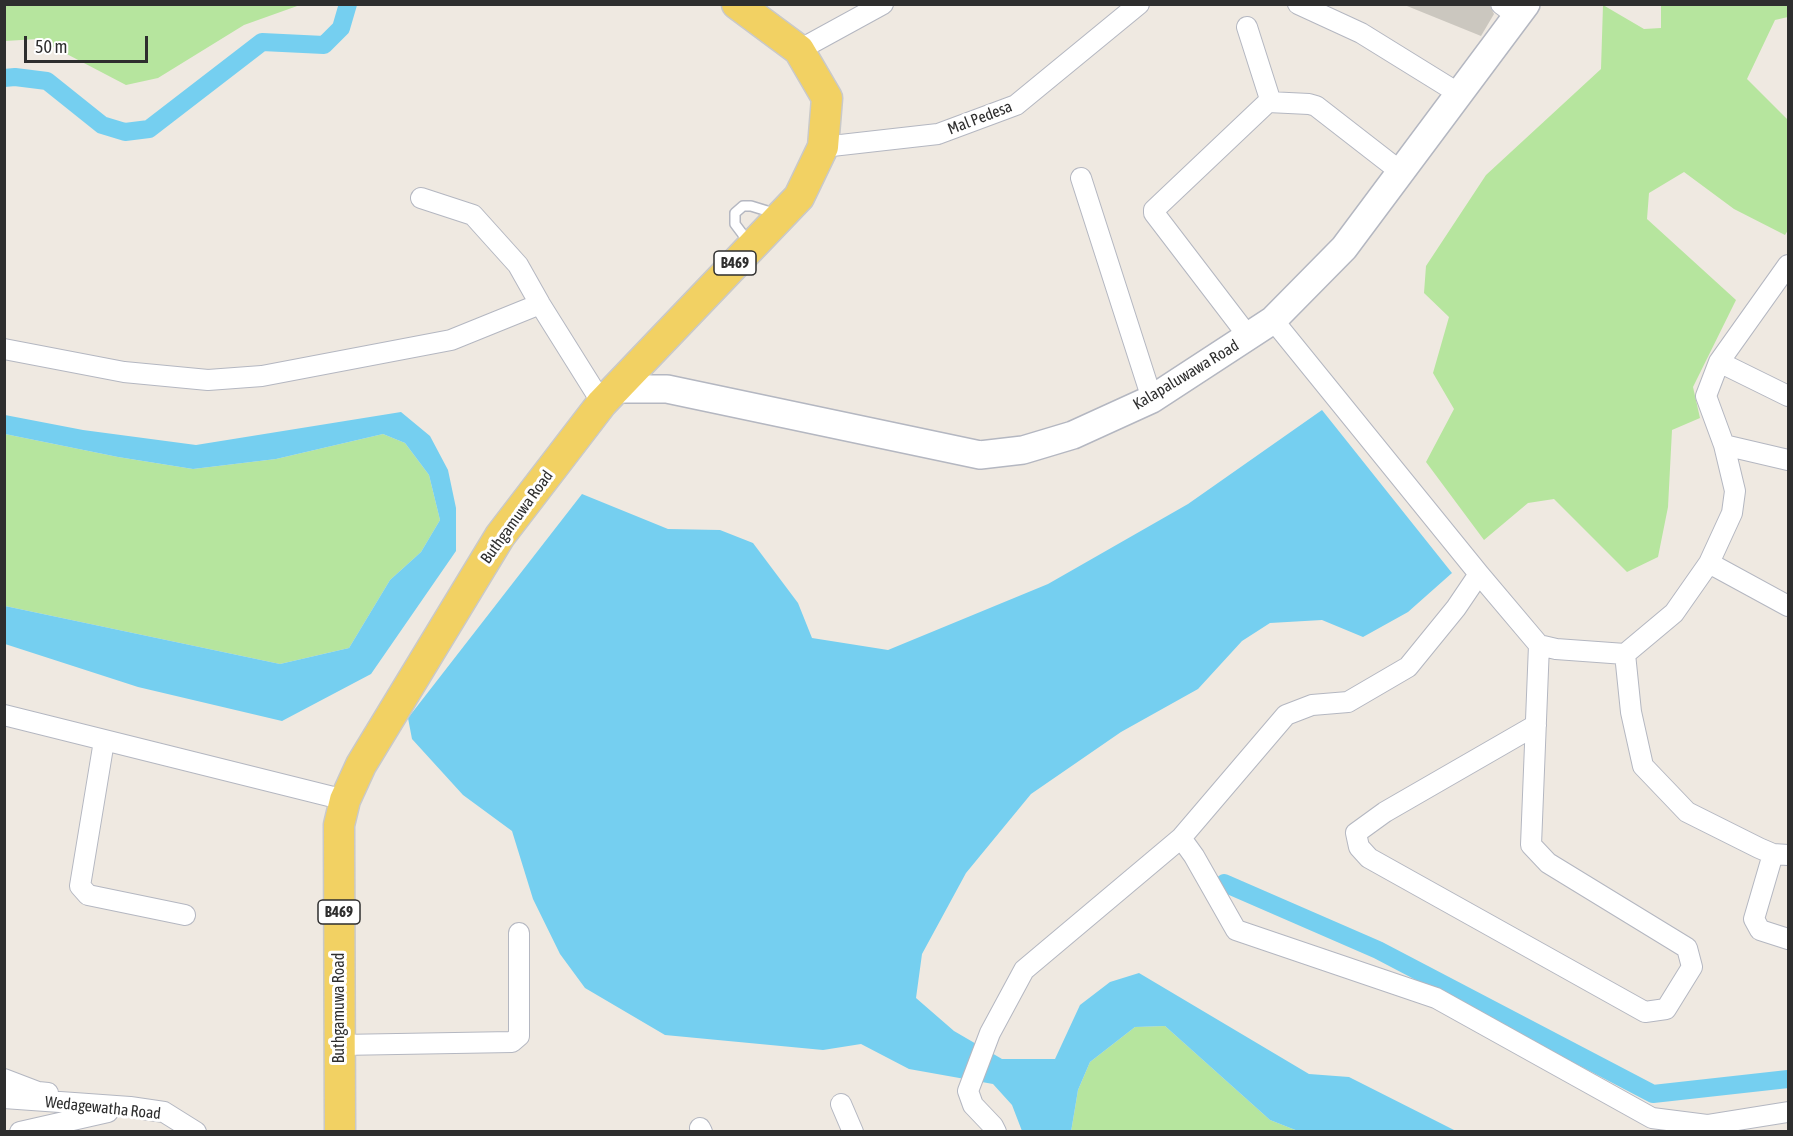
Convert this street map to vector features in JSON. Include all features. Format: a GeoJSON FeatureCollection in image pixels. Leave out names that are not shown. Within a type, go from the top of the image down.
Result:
{"type":"FeatureCollection","features":[{"type":"Feature","properties":{"kind":"main road","name":"Buthgamuwa Road"},"geometry":{"type":"LineString","coordinates":[[340,1131],[339,825],[345,800],[360,765],[426,661],[500,536],[609,396],[799,197],[823,147],[827,98],[799,50],[737,4]]}},
{"type":"Feature","properties":{"kind":"street"},"geometry":{"type":"LineString","coordinates":[[799,50],[883,4]]}},
{"type":"Feature","properties":{"kind":"street","name":"Mal Pedesa"},"geometry":{"type":"LineString","coordinates":[[823,147],[938,134],[1016,105],[1138,4]]}},
{"type":"Feature","properties":{"kind":"street"},"geometry":{"type":"LineString","coordinates":[[1298,4],[1361,33],[1458,93]]}},
{"type":"Feature","properties":{"kind":"street","name":"Kalapaluwawa Road"},"geometry":{"type":"LineString","coordinates":[[609,396],[667,389],[980,455],[1023,450],[1073,435],[1152,399],[1273,320],[1344,248],[1458,93],[1515,8]]}},
{"type":"Feature","properties":{"kind":"street"},"geometry":{"type":"LineString","coordinates":[[1247,27],[1269,96],[1268,102],[1154,210],[1154,213],[1248,336]]}},
{"type":"Feature","properties":{"kind":"street"},"geometry":{"type":"LineString","coordinates":[[1268,102],[1317,106],[1401,172]]}},
{"type":"Feature","properties":{"kind":"street"},"geometry":{"type":"LineString","coordinates":[[1081,178],[1152,399]]}},
{"type":"Feature","properties":{"kind":"street"},"geometry":{"type":"LineString","coordinates":[[421,198],[473,215],[518,265],[540,304],[609,396]]}},
{"type":"Feature","properties":{"kind":"street"},"geometry":{"type":"LineString","coordinates":[[1273,320],[1539,645],[1556,649],[1625,654],[1674,613],[1709,563],[1732,513],[1735,491],[1724,445],[1706,396],[1719,362],[1788,265]]}},
{"type":"Feature","properties":{"kind":"street"},"geometry":{"type":"LineString","coordinates":[[4,349],[124,372],[208,380],[262,376],[451,340],[540,304]]}},
{"type":"Feature","properties":{"kind":"street"},"geometry":{"type":"LineString","coordinates":[[650,351],[667,389]]}},
{"type":"Feature","properties":{"kind":"street"},"geometry":{"type":"LineString","coordinates":[[1719,362],[1788,396]]}},
{"type":"Feature","properties":{"kind":"street"},"geometry":{"type":"LineString","coordinates":[[1724,445],[1788,460]]}},
{"type":"Feature","properties":{"kind":"street"},"geometry":{"type":"LineString","coordinates":[[1709,563],[1788,606]]}},
{"type":"Feature","properties":{"kind":"street"},"geometry":{"type":"LineString","coordinates":[[996,1131],[973,1106],[968,1091],[990,1033],[1024,970],[1181,838],[1286,715],[1312,705],[1348,702],[1408,667],[1456,608],[1479,574]]}},
{"type":"Feature","properties":{"kind":"street"},"geometry":{"type":"LineString","coordinates":[[1536,725],[1385,812],[1356,833],[1359,847],[1369,858],[1645,1012],[1666,1010],[1692,967],[1687,948],[1548,862],[1531,845],[1536,725],[1539,645]]}},
{"type":"Feature","properties":{"kind":"street"},"geometry":{"type":"LineString","coordinates":[[1625,654],[1631,712],[1643,766],[1687,812],[1781,854],[1755,919],[1760,930],[1788,939]]}},
{"type":"Feature","properties":{"kind":"street"},"geometry":{"type":"LineString","coordinates":[[4,715],[345,800]]}},
{"type":"Feature","properties":{"kind":"street"},"geometry":{"type":"LineString","coordinates":[[104,741],[80,886],[88,895],[185,915]]}},
{"type":"Feature","properties":{"kind":"street"},"geometry":{"type":"LineString","coordinates":[[1181,838],[1194,856],[1236,930],[1436,998],[1652,1118],[1707,1125],[1788,1112]]}},
{"type":"Feature","properties":{"kind":"street"},"geometry":{"type":"LineString","coordinates":[[340,1046],[512,1042],[519,1036],[519,933]]}},
{"type":"Feature","properties":{"kind":"street"},"geometry":{"type":"LineString","coordinates":[[4,1079],[38,1092],[118,1101],[130,1107]]}},
{"type":"Feature","properties":{"kind":"street","name":"Wedagewatha Road"},"geometry":{"type":"LineString","coordinates":[[4,1098],[130,1107],[164,1113],[196,1131]]}},
{"type":"Feature","properties":{"kind":"street"},"geometry":{"type":"LineString","coordinates":[[841,1104],[853,1131]]}},
{"type":"Feature","properties":{"kind":"street"},"geometry":{"type":"LineString","coordinates":[[20,1131],[130,1107]]}},
{"type":"Feature","properties":{"kind":"green space"},"geometry":{"type":"Polygon","coordinates":[[[5,4],[300,5],[244,25],[158,78],[126,85],[38,39],[5,41],[5,4]]]}},
{"type":"Feature","properties":{"kind":"green space"},"geometry":{"type":"Polygon","coordinates":[[[1603,5],[1644,29],[1661,28],[1661,5],[1788,5],[1788,17],[1775,20],[1747,79],[1788,120],[1788,230],[1785,235],[1734,209],[1684,172],[1649,193],[1647,219],[1736,300],[1693,387],[1700,418],[1672,430],[1668,507],[1658,557],[1627,572],[1554,499],[1528,503],[1484,540],[1426,462],[1454,409],[1433,373],[1449,317],[1424,293],[1426,266],[1486,175],[1601,69],[1603,5]]]}},
{"type":"Feature","properties":{"kind":"green space"},"geometry":{"type":"Polygon","coordinates":[[[5,434],[118,457],[193,469],[276,459],[383,434],[405,443],[429,475],[440,520],[421,552],[390,580],[349,648],[280,664],[5,606],[5,434]]]}},
{"type":"Feature","properties":{"kind":"green space"},"geometry":{"type":"Polygon","coordinates":[[[1165,1026],[1270,1120],[1298,1131],[1071,1132],[1078,1090],[1090,1062],[1135,1027],[1165,1026]]]}},
{"type":"Feature","properties":{"kind":"water"},"geometry":{"type":"Polygon","coordinates":[[[1322,410],[1452,573],[1408,612],[1363,637],[1322,620],[1270,623],[1242,641],[1198,689],[1121,732],[1031,794],[966,873],[922,954],[916,998],[954,1031],[1002,1059],[1055,1059],[1080,1005],[1110,982],[1139,973],[1309,1074],[1349,1077],[1456,1131],[1298,1131],[1270,1120],[1165,1026],[1135,1027],[1090,1062],[1078,1090],[1071,1132],[1022,1131],[1012,1105],[993,1084],[909,1069],[861,1044],[823,1050],[665,1035],[585,988],[560,954],[533,899],[512,831],[463,795],[412,739],[408,718],[582,494],[668,529],[720,530],[753,543],[798,603],[812,638],[888,650],[1048,584],[1188,504],[1322,410]]]}},
{"type":"Feature","properties":{"kind":"water"},"geometry":{"type":"Polygon","coordinates":[[[401,412],[430,436],[448,470],[456,508],[456,551],[371,674],[282,721],[138,687],[5,644],[5,606],[280,664],[349,648],[390,580],[421,552],[440,520],[429,475],[405,443],[383,434],[276,459],[193,469],[118,457],[5,434],[5,415],[83,430],[196,445],[401,412]]]}},
{"type":"Feature","properties":{"kind":"building"},"geometry":{"type":"Polygon","coordinates":[[[1402,4],[1489,4],[1494,14],[1481,36],[1402,4]]]}},
{"type":"Feature","properties":{"kind":"waterway"},"geometry":{"type":"LineString","coordinates":[[4,78],[47,81],[102,125],[125,132],[149,129],[262,42],[324,45],[341,28],[348,4]]}},
{"type":"Feature","properties":{"kind":"waterway"},"geometry":{"type":"LineString","coordinates":[[1224,883],[1378,950],[1653,1094],[1788,1079]]}}]}
